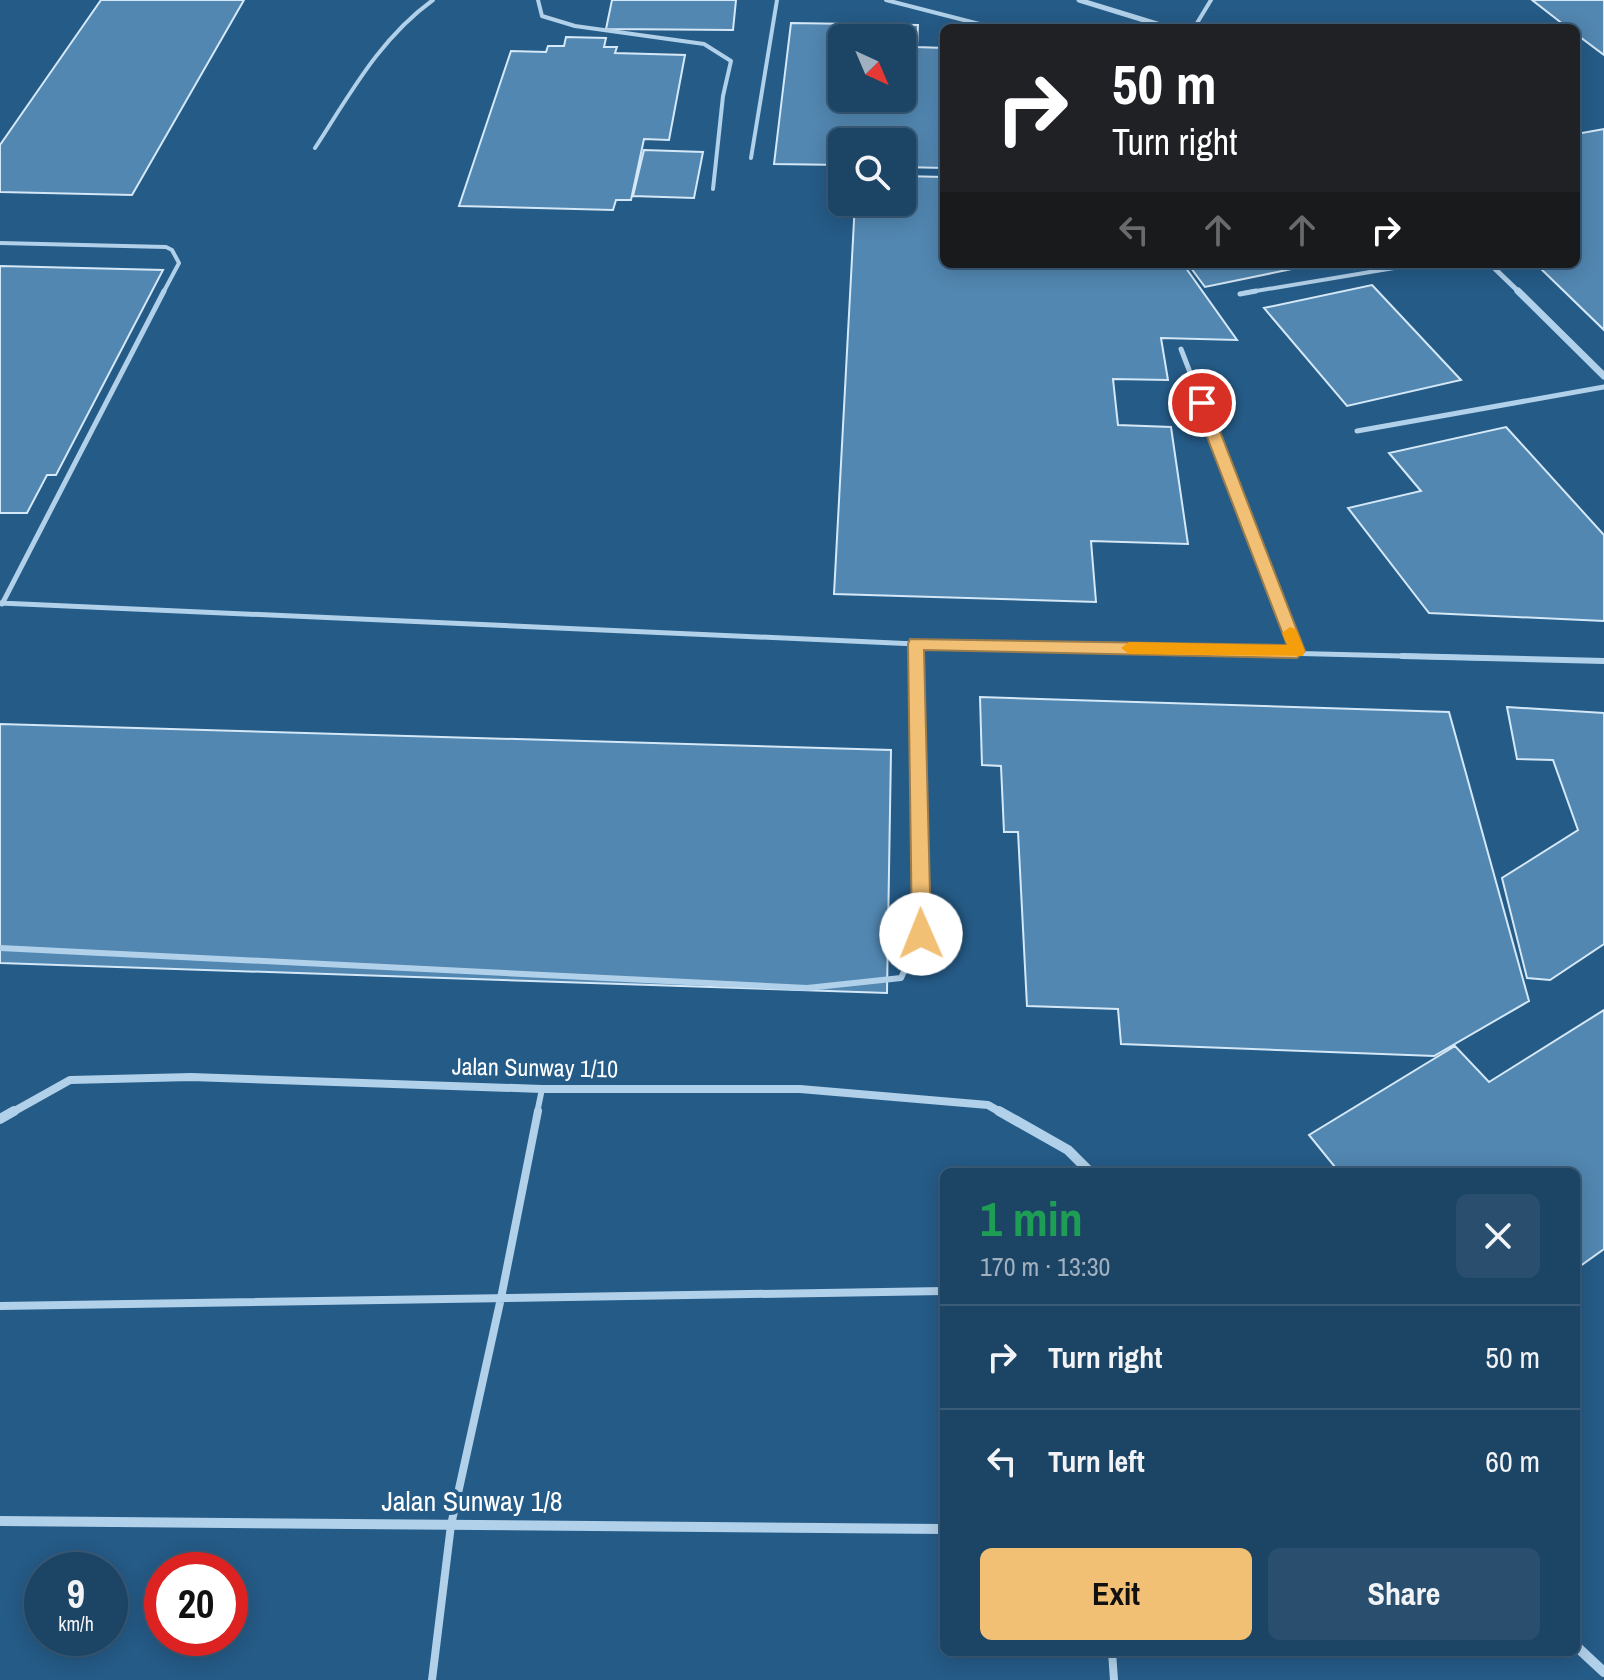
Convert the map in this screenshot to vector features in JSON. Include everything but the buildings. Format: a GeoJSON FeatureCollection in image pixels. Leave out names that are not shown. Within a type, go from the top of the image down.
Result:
{"type":"FeatureCollection","features":[{"type":"Feature","properties":{"kind":"street"},"geometry":{"type":"LineString","coordinates":[[1079,0],[1157,24]]}},
{"type":"Feature","properties":{"kind":"street"},"geometry":{"type":"LineString","coordinates":[[1494,268],[1604,376]]}},
{"type":"Feature","properties":{"kind":"street","name":"Jalan Sunway 1/10"},"geometry":{"type":"LineString","coordinates":[[0,1119],[70,1080],[191,1077],[542,1089],[800,1089],[988,1105],[1068,1150],[1086,1168]]}},
{"type":"Feature","properties":{"kind":"street","name":"Jalan Sunway 1/8"},"geometry":{"type":"LineString","coordinates":[[0,1521],[940,1529]]}},
{"type":"Feature","properties":{"kind":"street"},"geometry":{"type":"LineString","coordinates":[[1580,1650],[1604,1672]]}},
{"type":"Feature","properties":{"kind":"lane"},"geometry":{"type":"LineString","coordinates":[[315,148],[385,45],[414,12],[433,0]]}},
{"type":"Feature","properties":{"kind":"lane"},"geometry":{"type":"LineString","coordinates":[[538,0],[542,16],[575,26],[704,44],[731,61],[723,96],[713,189]]}},
{"type":"Feature","properties":{"kind":"lane"},"geometry":{"type":"LineString","coordinates":[[751,158],[777,0]]}},
{"type":"Feature","properties":{"kind":"lane"},"geometry":{"type":"LineString","coordinates":[[886,0],[979,24]]}},
{"type":"Feature","properties":{"kind":"lane"},"geometry":{"type":"LineString","coordinates":[[1196,24],[1211,0]]}},
{"type":"Feature","properties":{"kind":"lane"},"geometry":{"type":"LineString","coordinates":[[0,243],[166,247],[172,250],[179,263],[1,604],[916,644],[1297,651],[1604,661]]}},
{"type":"Feature","properties":{"kind":"lane"},"geometry":{"type":"LineString","coordinates":[[1240,294],[1394,268]]}},
{"type":"Feature","properties":{"kind":"lane"},"geometry":{"type":"LineString","coordinates":[[1181,349],[1297,651]]}},
{"type":"Feature","properties":{"kind":"lane"},"geometry":{"type":"LineString","coordinates":[[1357,431],[1604,387]]}},
{"type":"Feature","properties":{"kind":"lane"},"geometry":{"type":"LineString","coordinates":[[0,948],[807,988],[901,978],[921,934],[916,644]]}},
{"type":"Feature","properties":{"kind":"lane"},"geometry":{"type":"LineString","coordinates":[[432,1680],[451,1525],[501,1298],[542,1089]]}},
{"type":"Feature","properties":{"kind":"lane"},"geometry":{"type":"LineString","coordinates":[[0,1306],[940,1291]]}},
{"type":"Feature","properties":{"kind":"lane"},"geometry":{"type":"LineString","coordinates":[[1112,1656],[1114,1680]]}},
{"type":"Feature","properties":{"kind":"slow traffic"},"geometry":{"type":"LineString","coordinates":[[1129,648],[1297,651],[1290,633]]}},
{"type":"Feature","properties":{"kind":"route"},"geometry":{"type":"LineString","coordinates":[[921,934],[916,644],[1297,651],[1202,403]]}}]}
